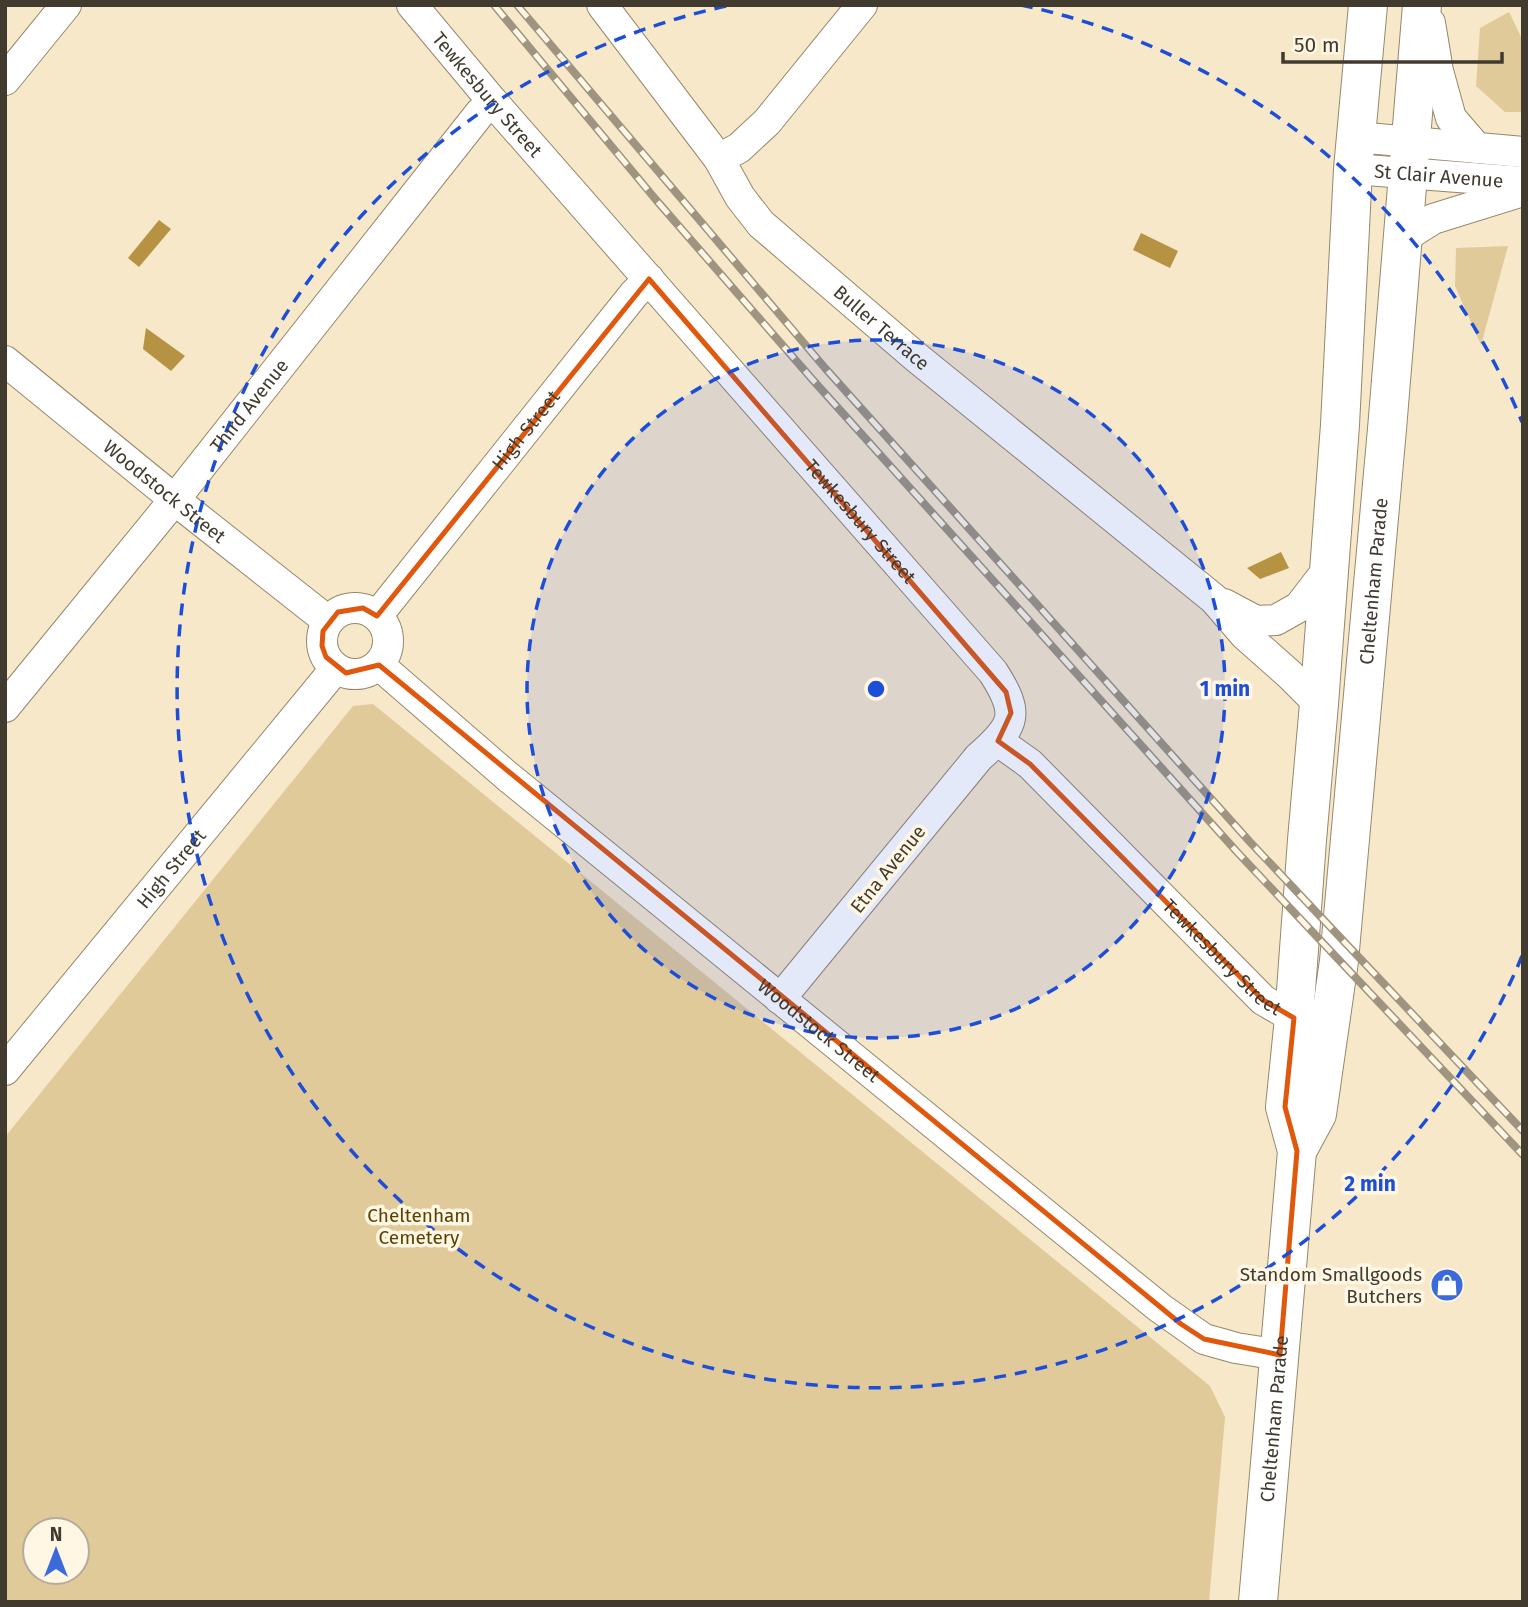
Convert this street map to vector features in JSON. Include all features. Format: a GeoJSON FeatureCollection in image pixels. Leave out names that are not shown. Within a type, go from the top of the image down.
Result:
{"type":"FeatureCollection","features":[{"type":"Feature","properties":{"kind":"main road","name":"Cheltenham Parade"},"geometry":{"type":"LineString","coordinates":[[1258,1602],[1297,1151],[1285,1107],[1320,704],[1340,425],[1354,153],[1368,5]]}},
{"type":"Feature","properties":{"kind":"main road","name":"Cheltenham Parade"},"geometry":{"type":"LineString","coordinates":[[1297,1151],[1317,1114],[1339,961],[1424,5]]}},
{"type":"Feature","properties":{"kind":"street"},"geometry":{"type":"LineString","coordinates":[[5,80],[66,5]]}},
{"type":"Feature","properties":{"kind":"street","name":"Tewkesbury Street"},"geometry":{"type":"LineString","coordinates":[[412,5],[493,102],[993,672],[1006,692],[1011,713],[1008,728],[998,741],[1014,751],[1046,780],[1263,1000],[1294,1018]]}},
{"type":"Feature","properties":{"kind":"street","name":"Buller Terrace"},"geometry":{"type":"LineString","coordinates":[[602,5],[719,159],[740,197],[761,224],[916,357],[1214,599],[1245,635],[1320,704]]}},
{"type":"Feature","properties":{"kind":"street"},"geometry":{"type":"LineString","coordinates":[[719,159],[739,148],[767,122],[862,5]]}},
{"type":"Feature","properties":{"kind":"street","name":"St Clair Avenue"},"geometry":{"type":"LineString","coordinates":[[1424,5],[1451,118],[1477,148]]}},
{"type":"Feature","properties":{"kind":"street","name":"Third Avenue"},"geometry":{"type":"LineString","coordinates":[[5,707],[175,499],[481,113],[493,102]]}},
{"type":"Feature","properties":{"kind":"street","name":"St Clair Avenue"},"geometry":{"type":"LineString","coordinates":[[1409,158],[1477,148],[1523,152]]}},
{"type":"Feature","properties":{"kind":"street","name":"St Clair Avenue"},"geometry":{"type":"LineString","coordinates":[[1354,153],[1409,158],[1523,182]]}},
{"type":"Feature","properties":{"kind":"street","name":"St Clair Avenue"},"geometry":{"type":"LineString","coordinates":[[1403,238],[1433,219],[1523,191]]}},
{"type":"Feature","properties":{"kind":"street","name":"High Street"},"geometry":{"type":"LineString","coordinates":[[377,616],[634,294],[649,279]]}},
{"type":"Feature","properties":{"kind":"street","name":"Woodstock Street"},"geometry":{"type":"LineString","coordinates":[[5,361],[328,621]]}},
{"type":"Feature","properties":{"kind":"street","name":"Buller Terrace"},"geometry":{"type":"LineString","coordinates":[[1214,599],[1255,621],[1276,620],[1299,607],[1329,568]]}},
{"type":"Feature","properties":{"kind":"street"},"geometry":{"type":"LineString","coordinates":[[353,607],[363,608],[377,616],[384,625],[388,638],[386,653],[379,665],[358,674],[335,668],[326,657],[322,646],[323,631],[328,621],[338,612],[353,607]]}},
{"type":"Feature","properties":{"kind":"street","name":"Woodstock Street"},"geometry":{"type":"LineString","coordinates":[[379,665],[507,776],[1181,1324],[1204,1339],[1236,1348],[1280,1354]]}},
{"type":"Feature","properties":{"kind":"street","name":"High Street"},"geometry":{"type":"LineString","coordinates":[[5,1070],[335,668]]}},
{"type":"Feature","properties":{"kind":"street","name":"Etna Avenue"},"geometry":{"type":"LineString","coordinates":[[780,999],[979,757],[998,741]]}},
{"type":"Feature","properties":{"kind":"highlighted area"},"geometry":{"type":"Polygon","coordinates":[[[649,279],[1006,692],[1011,713],[998,741],[1030,764],[1263,1000],[1294,1018],[1285,1107],[1297,1151],[1280,1355],[1204,1339],[1181,1324],[379,665],[346,673],[326,657],[322,646],[323,631],[338,612],[363,608],[377,616],[649,279]]]}},
{"type":"Feature","properties":{"kind":"green space"},"geometry":{"type":"Polygon","coordinates":[[[1509,12],[1523,41],[1523,112],[1505,112],[1476,86],[1480,28],[1509,12]]]}},
{"type":"Feature","properties":{"kind":"green space"},"geometry":{"type":"Polygon","coordinates":[[[1508,246],[1481,345],[1455,286],[1456,248],[1508,246]]]}},
{"type":"Feature","properties":{"kind":"green space","name":"Cheltenham Cemetery"},"geometry":{"type":"Polygon","coordinates":[[[373,704],[1210,1386],[1225,1417],[1209,1602],[5,1602],[5,1137],[353,706],[373,704]]]}},
{"type":"Feature","properties":{"kind":"shaded area"},"geometry":{"type":"Polygon","coordinates":[[[159,220],[171,229],[139,267],[128,258],[159,220]]]}},
{"type":"Feature","properties":{"kind":"shaded area"},"geometry":{"type":"Polygon","coordinates":[[[1141,233],[1178,251],[1170,268],[1133,250],[1141,233]]]}},
{"type":"Feature","properties":{"kind":"shaded area"},"geometry":{"type":"Polygon","coordinates":[[[146,328],[185,356],[171,371],[143,349],[146,328]]]}},
{"type":"Feature","properties":{"kind":"shaded area"},"geometry":{"type":"Polygon","coordinates":[[[1281,552],[1289,568],[1260,579],[1247,568],[1281,552]]]}},
{"type":"Feature","properties":{"kind":"railway"},"geometry":{"type":"LineString","coordinates":[[494,5],[657,201],[812,379],[1238,853],[1523,1155]]}},
{"type":"Feature","properties":{"kind":"railway"},"geometry":{"type":"LineString","coordinates":[[517,5],[825,368],[1250,842],[1523,1131]]}},
{"type":"Feature","properties":{"kind":"place","name":"Standom Smallgoods Butchers"},"geometry":{"type":"Point","coordinates":[1447,1285]}}]}
